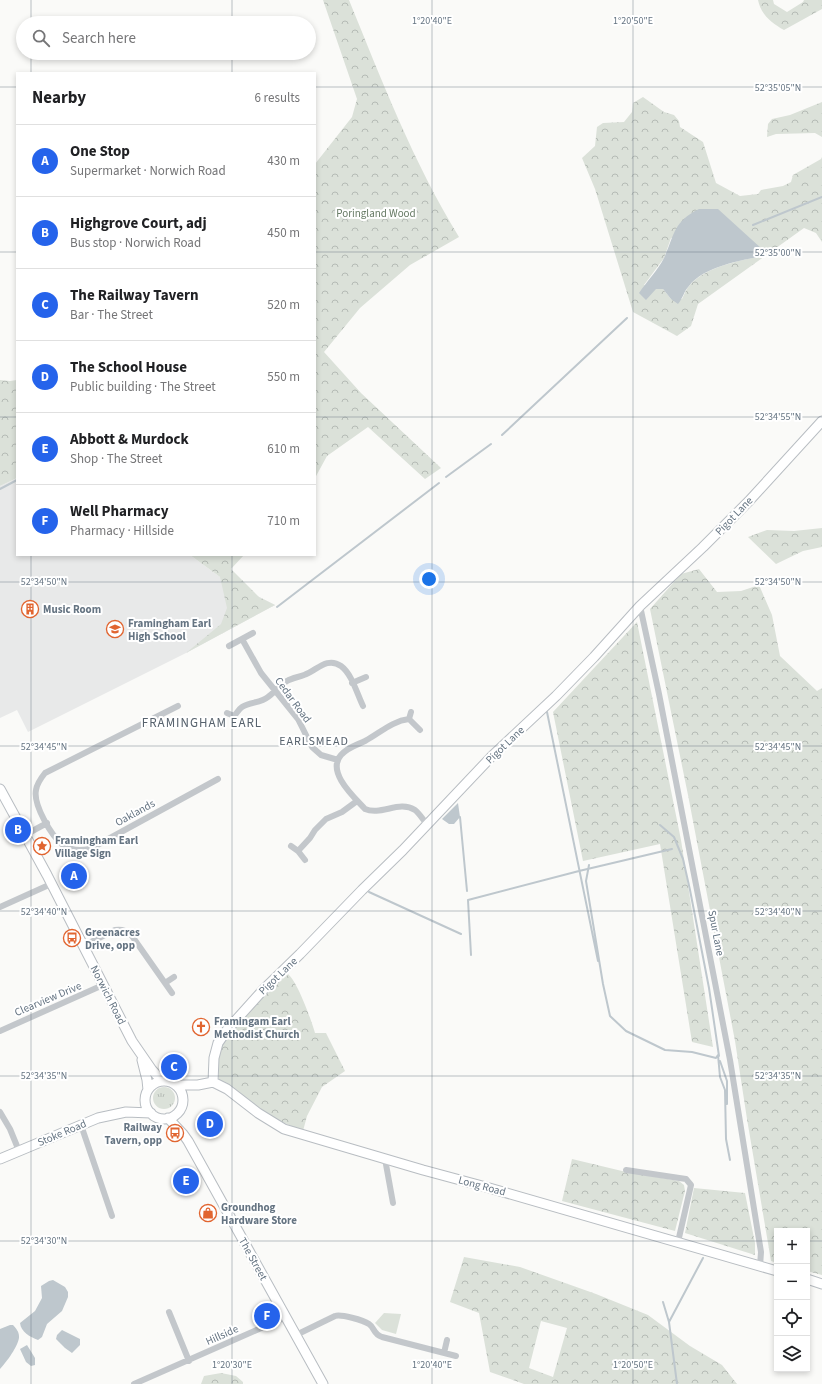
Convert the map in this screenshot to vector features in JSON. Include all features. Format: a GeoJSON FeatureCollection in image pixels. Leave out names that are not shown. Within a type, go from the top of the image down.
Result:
{"type":"FeatureCollection","features":[{"type":"Feature","properties":{"kind":"street","name":"Pigot Lane"},"geometry":{"type":"LineString","coordinates":[[213,1082],[214,1058],[218,1043],[227,1030],[263,990],[428,824],[492,756],[594,657],[640,606],[749,501],[822,421]]}},
{"type":"Feature","properties":{"kind":"street","name":"Spur Lane"},"geometry":{"type":"LineString","coordinates":[[640,606],[730,1060],[761,1252],[760,1266]]}},
{"type":"Feature","properties":{"kind":"street"},"geometry":{"type":"LineString","coordinates":[[229,646],[254,633]]}},
{"type":"Feature","properties":{"kind":"street","name":"Cedar Road"},"geometry":{"type":"LineString","coordinates":[[242,639],[261,673],[298,719],[312,747],[321,755],[338,760]]}},
{"type":"Feature","properties":{"kind":"street"},"geometry":{"type":"LineString","coordinates":[[227,713],[236,717],[241,707],[268,697],[274,690],[287,681],[313,671],[327,663],[334,663],[341,666],[347,673],[363,706]]}},
{"type":"Feature","properties":{"kind":"street"},"geometry":{"type":"LineString","coordinates":[[352,683],[366,677]]}},
{"type":"Feature","properties":{"kind":"street","name":"Oaklands"},"geometry":{"type":"LineString","coordinates":[[178,706],[45,773],[38,782],[35,798],[46,823],[55,837],[63,845],[73,850],[80,851],[90,849],[218,779]]}},
{"type":"Feature","properties":{"kind":"street"},"geometry":{"type":"LineString","coordinates":[[409,719],[411,712]]}},
{"type":"Feature","properties":{"kind":"street"},"geometry":{"type":"LineString","coordinates":[[409,719],[401,720],[346,750],[340,756],[337,767],[343,785],[365,809],[370,811],[378,811],[400,806],[407,807],[414,810],[428,824]]}},
{"type":"Feature","properties":{"kind":"street"},"geometry":{"type":"LineString","coordinates":[[409,719],[420,730]]}},
{"type":"Feature","properties":{"kind":"street","name":"Norwich Road"},"geometry":{"type":"LineString","coordinates":[[1,791],[132,1041],[152,1070],[162,1081]]}},
{"type":"Feature","properties":{"kind":"street"},"geometry":{"type":"LineString","coordinates":[[298,851],[326,819],[342,812],[357,801]]}},
{"type":"Feature","properties":{"kind":"street"},"geometry":{"type":"LineString","coordinates":[[25,835],[46,823]]}},
{"type":"Feature","properties":{"kind":"street"},"geometry":{"type":"LineString","coordinates":[[291,846],[298,851],[305,860]]}},
{"type":"Feature","properties":{"kind":"street"},"geometry":{"type":"LineString","coordinates":[[0,907],[51,884]]}},
{"type":"Feature","properties":{"kind":"street"},"geometry":{"type":"LineString","coordinates":[[83,946],[115,930],[126,931],[132,936],[172,993]]}},
{"type":"Feature","properties":{"kind":"street"},"geometry":{"type":"LineString","coordinates":[[165,983],[174,977]]}},
{"type":"Feature","properties":{"kind":"street","name":"Clearview Drive"},"geometry":{"type":"LineString","coordinates":[[0,1031],[103,985]]}},
{"type":"Feature","properties":{"kind":"street","name":"Norwich Road"},"geometry":{"type":"LineString","coordinates":[[140,1053],[148,1090]]}},
{"type":"Feature","properties":{"kind":"street"},"geometry":{"type":"LineString","coordinates":[[198,1085],[188,1094],[179,1111],[175,1115],[168,1118],[159,1118],[151,1113],[146,1107],[145,1100],[148,1090],[152,1085],[162,1081],[176,1085],[198,1085],[213,1082]]}},
{"type":"Feature","properties":{"kind":"street","name":"Long Road"},"geometry":{"type":"LineString","coordinates":[[213,1082],[227,1089],[258,1113],[284,1129],[774,1270]]}},
{"type":"Feature","properties":{"kind":"street"},"geometry":{"type":"LineString","coordinates":[[176,1085],[180,1090],[183,1101]]}},
{"type":"Feature","properties":{"kind":"street","name":"Stoke Road"},"geometry":{"type":"LineString","coordinates":[[126,1112],[145,1100]]}},
{"type":"Feature","properties":{"kind":"street","name":"The Street"},"geometry":{"type":"LineString","coordinates":[[179,1111],[183,1134]]}},
{"type":"Feature","properties":{"kind":"street"},"geometry":{"type":"LineString","coordinates":[[0,1112],[20,1151]]}},
{"type":"Feature","properties":{"kind":"street","name":"Stoke Road"},"geometry":{"type":"LineString","coordinates":[[0,1159],[98,1118],[126,1112],[151,1113]]}},
{"type":"Feature","properties":{"kind":"street","name":"The Street"},"geometry":{"type":"LineString","coordinates":[[168,1118],[183,1134],[323,1384]]}},
{"type":"Feature","properties":{"kind":"street"},"geometry":{"type":"LineString","coordinates":[[81,1125],[112,1216]]}},
{"type":"Feature","properties":{"kind":"street"},"geometry":{"type":"LineString","coordinates":[[385,1159],[393,1203]]}},
{"type":"Feature","properties":{"kind":"street"},"geometry":{"type":"LineString","coordinates":[[626,1170],[686,1179],[691,1185],[678,1242]]}},
{"type":"Feature","properties":{"kind":"street"},"geometry":{"type":"LineString","coordinates":[[810,1280],[822,1284]]}},
{"type":"Feature","properties":{"kind":"street"},"geometry":{"type":"LineString","coordinates":[[169,1312],[189,1361]]}},
{"type":"Feature","properties":{"kind":"street"},"geometry":{"type":"LineString","coordinates":[[296,1335],[340,1315],[370,1324],[377,1335],[456,1356]]}},
{"type":"Feature","properties":{"kind":"street","name":"Hillside"},"geometry":{"type":"LineString","coordinates":[[134,1384],[286,1317]]}},
{"type":"Feature","properties":{"kind":"street"},"geometry":{"type":"LineString","coordinates":[[444,1353],[447,1340]]}},
{"type":"Feature","properties":{"kind":"shaded area"},"geometry":{"type":"Polygon","coordinates":[[[699,209],[718,209],[764,251],[763,256],[723,265],[703,274],[695,279],[687,288],[678,304],[671,299],[663,289],[656,289],[646,300],[639,293],[662,262],[676,229],[684,219],[699,209]]]}},
{"type":"Feature","properties":{"kind":"shaded area","name":"Framingham Earl High School"},"geometry":{"type":"Polygon","coordinates":[[[16,478],[16,556],[191,556],[220,577],[275,605],[186,653],[28,732],[17,710],[0,718],[0,486],[16,478]]]}},
{"type":"Feature","properties":{"kind":"shaded area"},"geometry":{"type":"Polygon","coordinates":[[[458,803],[460,817],[454,824],[449,824],[442,819],[458,803]]]}},
{"type":"Feature","properties":{"kind":"shaded area"},"geometry":{"type":"Polygon","coordinates":[[[53,1280],[65,1287],[68,1292],[68,1297],[62,1311],[47,1324],[42,1337],[38,1340],[24,1332],[20,1323],[35,1311],[42,1298],[41,1286],[53,1280]]]}},
{"type":"Feature","properties":{"kind":"shaded area"},"geometry":{"type":"Polygon","coordinates":[[[13,1325],[17,1330],[19,1339],[12,1353],[0,1369],[0,1329],[13,1325]]]}},
{"type":"Feature","properties":{"kind":"shaded area"},"geometry":{"type":"Polygon","coordinates":[[[62,1330],[80,1339],[80,1345],[72,1353],[56,1339],[57,1335],[62,1330]]]}},
{"type":"Feature","properties":{"kind":"shaded area"},"geometry":{"type":"Polygon","coordinates":[[[27,1345],[35,1358],[35,1365],[31,1366],[26,1362],[20,1349],[27,1345]]]}},
{"type":"Feature","properties":{"kind":"green space","name":"Poringland Wood"},"geometry":{"type":"Polygon","coordinates":[[[323,0],[349,0],[399,121],[442,209],[459,237],[410,265],[360,308],[324,352],[361,393],[441,468],[425,479],[368,427],[327,456],[316,476],[316,163],[352,117],[357,99],[323,0]]]}},
{"type":"Feature","properties":{"kind":"green space"},"geometry":{"type":"Polygon","coordinates":[[[758,0],[773,0],[774,4],[787,12],[804,0],[822,0],[822,9],[784,30],[764,14],[758,0]]]}},
{"type":"Feature","properties":{"kind":"green space"},"geometry":{"type":"Polygon","coordinates":[[[643,97],[664,112],[674,115],[679,121],[680,127],[703,142],[716,183],[740,196],[758,194],[761,190],[783,186],[791,182],[793,175],[822,157],[822,242],[816,233],[804,228],[698,304],[691,326],[677,336],[633,312],[595,189],[582,158],[595,146],[597,127],[603,123],[624,122],[632,112],[633,103],[643,97]],[[671,238],[664,258],[644,285],[656,289],[663,289],[671,299],[682,299],[686,290],[705,273],[724,265],[763,256],[671,238]]]}},
{"type":"Feature","properties":{"kind":"green space"},"geometry":{"type":"Polygon","coordinates":[[[822,102],[822,137],[815,133],[776,134],[767,137],[768,124],[772,119],[790,115],[822,102]]]}},
{"type":"Feature","properties":{"kind":"green space"},"geometry":{"type":"Polygon","coordinates":[[[0,380],[16,380],[16,478],[0,486],[0,380]]]}},
{"type":"Feature","properties":{"kind":"green space"},"geometry":{"type":"Polygon","coordinates":[[[822,528],[822,547],[803,551],[776,564],[748,537],[767,530],[794,531],[822,528]]]}},
{"type":"Feature","properties":{"kind":"green space"},"geometry":{"type":"Polygon","coordinates":[[[191,556],[243,556],[231,569],[259,597],[275,605],[186,653],[221,624],[227,608],[220,577],[191,556]]]}},
{"type":"Feature","properties":{"kind":"green space"},"geometry":{"type":"Polygon","coordinates":[[[699,569],[717,592],[741,591],[759,585],[772,615],[780,656],[817,691],[822,688],[822,1275],[810,1272],[810,1228],[774,1228],[774,1262],[771,1261],[735,1041],[688,795],[650,609],[681,574],[699,569]]]}},
{"type":"Feature","properties":{"kind":"green space"},"geometry":{"type":"Polygon","coordinates":[[[637,622],[681,840],[713,1047],[692,1042],[660,844],[583,861],[553,712],[637,622]]]}},
{"type":"Feature","properties":{"kind":"green space"},"geometry":{"type":"Polygon","coordinates":[[[288,974],[300,993],[315,1033],[326,1033],[345,1071],[322,1087],[307,1116],[303,1131],[273,1118],[219,1081],[218,1065],[220,1050],[224,1039],[269,991],[288,974]]]}},
{"type":"Feature","properties":{"kind":"green space"},"geometry":{"type":"Polygon","coordinates":[[[164,1087],[172,1090],[175,1098],[172,1106],[164,1109],[156,1106],[153,1098],[156,1090],[164,1087]]]}},
{"type":"Feature","properties":{"kind":"green space"},"geometry":{"type":"Polygon","coordinates":[[[572,1159],[622,1171],[679,1181],[684,1185],[685,1191],[675,1231],[562,1201],[572,1159]]]}},
{"type":"Feature","properties":{"kind":"green space"},"geometry":{"type":"Polygon","coordinates":[[[694,1188],[745,1193],[755,1243],[755,1255],[685,1233],[694,1188]]]}},
{"type":"Feature","properties":{"kind":"green space"},"geometry":{"type":"Polygon","coordinates":[[[464,1257],[520,1267],[596,1294],[648,1315],[690,1346],[722,1365],[737,1384],[524,1384],[490,1372],[479,1313],[450,1302],[464,1257]],[[541,1321],[529,1368],[553,1377],[567,1328],[541,1321]]]}},
{"type":"Feature","properties":{"kind":"green space"},"geometry":{"type":"Polygon","coordinates":[[[384,1313],[401,1314],[396,1334],[382,1330],[375,1323],[384,1313]]]}},
{"type":"Feature","properties":{"kind":"green space"},"geometry":{"type":"Polygon","coordinates":[[[221,1373],[236,1376],[243,1382],[243,1384],[201,1384],[204,1376],[221,1373]]]}},
{"type":"Feature","properties":{"kind":"waterway"},"geometry":{"type":"LineString","coordinates":[[753,225],[822,197]]}},
{"type":"Feature","properties":{"kind":"waterway"},"geometry":{"type":"LineString","coordinates":[[502,435],[627,318]]}},
{"type":"Feature","properties":{"kind":"waterway"},"geometry":{"type":"LineString","coordinates":[[446,477],[491,444]]}},
{"type":"Feature","properties":{"kind":"waterway"},"geometry":{"type":"LineString","coordinates":[[0,489],[16,481]]}},
{"type":"Feature","properties":{"kind":"waterway"},"geometry":{"type":"LineString","coordinates":[[277,607],[439,483]]}},
{"type":"Feature","properties":{"kind":"waterway"},"geometry":{"type":"LineString","coordinates":[[547,712],[598,961]]}},
{"type":"Feature","properties":{"kind":"waterway"},"geometry":{"type":"LineString","coordinates":[[460,817],[467,891]]}},
{"type":"Feature","properties":{"kind":"waterway"},"geometry":{"type":"LineString","coordinates":[[660,825],[674,837],[683,859],[709,988],[719,1056]]}},
{"type":"Feature","properties":{"kind":"waterway"},"geometry":{"type":"LineString","coordinates":[[471,955],[468,900],[579,871],[672,849]]}},
{"type":"Feature","properties":{"kind":"waterway"},"geometry":{"type":"LineString","coordinates":[[589,865],[586,881],[603,984],[610,1016],[626,1031],[665,1050],[692,1052],[716,1058],[718,1055],[720,1077],[725,1090],[726,1139],[730,1160]]}},
{"type":"Feature","properties":{"kind":"waterway"},"geometry":{"type":"LineString","coordinates":[[369,892],[461,934]]}},
{"type":"Feature","properties":{"kind":"waterway"},"geometry":{"type":"LineString","coordinates":[[720,1061],[727,1081],[727,1104]]}},
{"type":"Feature","properties":{"kind":"waterway"},"geometry":{"type":"LineString","coordinates":[[669,1322],[703,1258]]}},
{"type":"Feature","properties":{"kind":"waterway"},"geometry":{"type":"LineString","coordinates":[[663,1302],[669,1322],[677,1384]]}},
{"type":"Feature","properties":{"kind":"place","name":"Music Room"},"geometry":{"type":"Point","coordinates":[30,609]}},
{"type":"Feature","properties":{"kind":"place","name":"Framingham Earl High School"},"geometry":{"type":"Point","coordinates":[115,629]}},
{"type":"Feature","properties":{"kind":"place","name":"Highgrove Court, adj"},"geometry":{"type":"Point","coordinates":[18,830]}},
{"type":"Feature","properties":{"kind":"place","name":"Framingham Earl Village Sign"},"geometry":{"type":"Point","coordinates":[42,846]}},
{"type":"Feature","properties":{"kind":"place","name":"One Stop"},"geometry":{"type":"Point","coordinates":[74,876]}},
{"type":"Feature","properties":{"kind":"place","name":"Greenacres Drive, opp"},"geometry":{"type":"Point","coordinates":[72,938]}},
{"type":"Feature","properties":{"kind":"place","name":"Framingam Earl Methodist Church"},"geometry":{"type":"Point","coordinates":[201,1027]}},
{"type":"Feature","properties":{"kind":"place","name":"The Railway Tavern"},"geometry":{"type":"Point","coordinates":[174,1067]}},
{"type":"Feature","properties":{"kind":"place","name":"The School House"},"geometry":{"type":"Point","coordinates":[210,1124]}},
{"type":"Feature","properties":{"kind":"place","name":"Railway Tavern, opp"},"geometry":{"type":"Point","coordinates":[175,1133]}},
{"type":"Feature","properties":{"kind":"place","name":"Abbott & Murdock"},"geometry":{"type":"Point","coordinates":[186,1181]}},
{"type":"Feature","properties":{"kind":"place","name":"Groundhog Hardware Store"},"geometry":{"type":"Point","coordinates":[208,1213]}},
{"type":"Feature","properties":{"kind":"place","name":"Well Pharmacy"},"geometry":{"type":"Point","coordinates":[267,1316]}},
{"type":"Feature","properties":{"kind":"district","name":"FRAMINGHAM EARL"},"geometry":{"type":"Point","coordinates":[202,723]}},
{"type":"Feature","properties":{"kind":"district","name":"EARLSMEAD"},"geometry":{"type":"Point","coordinates":[314,741]}}]}
